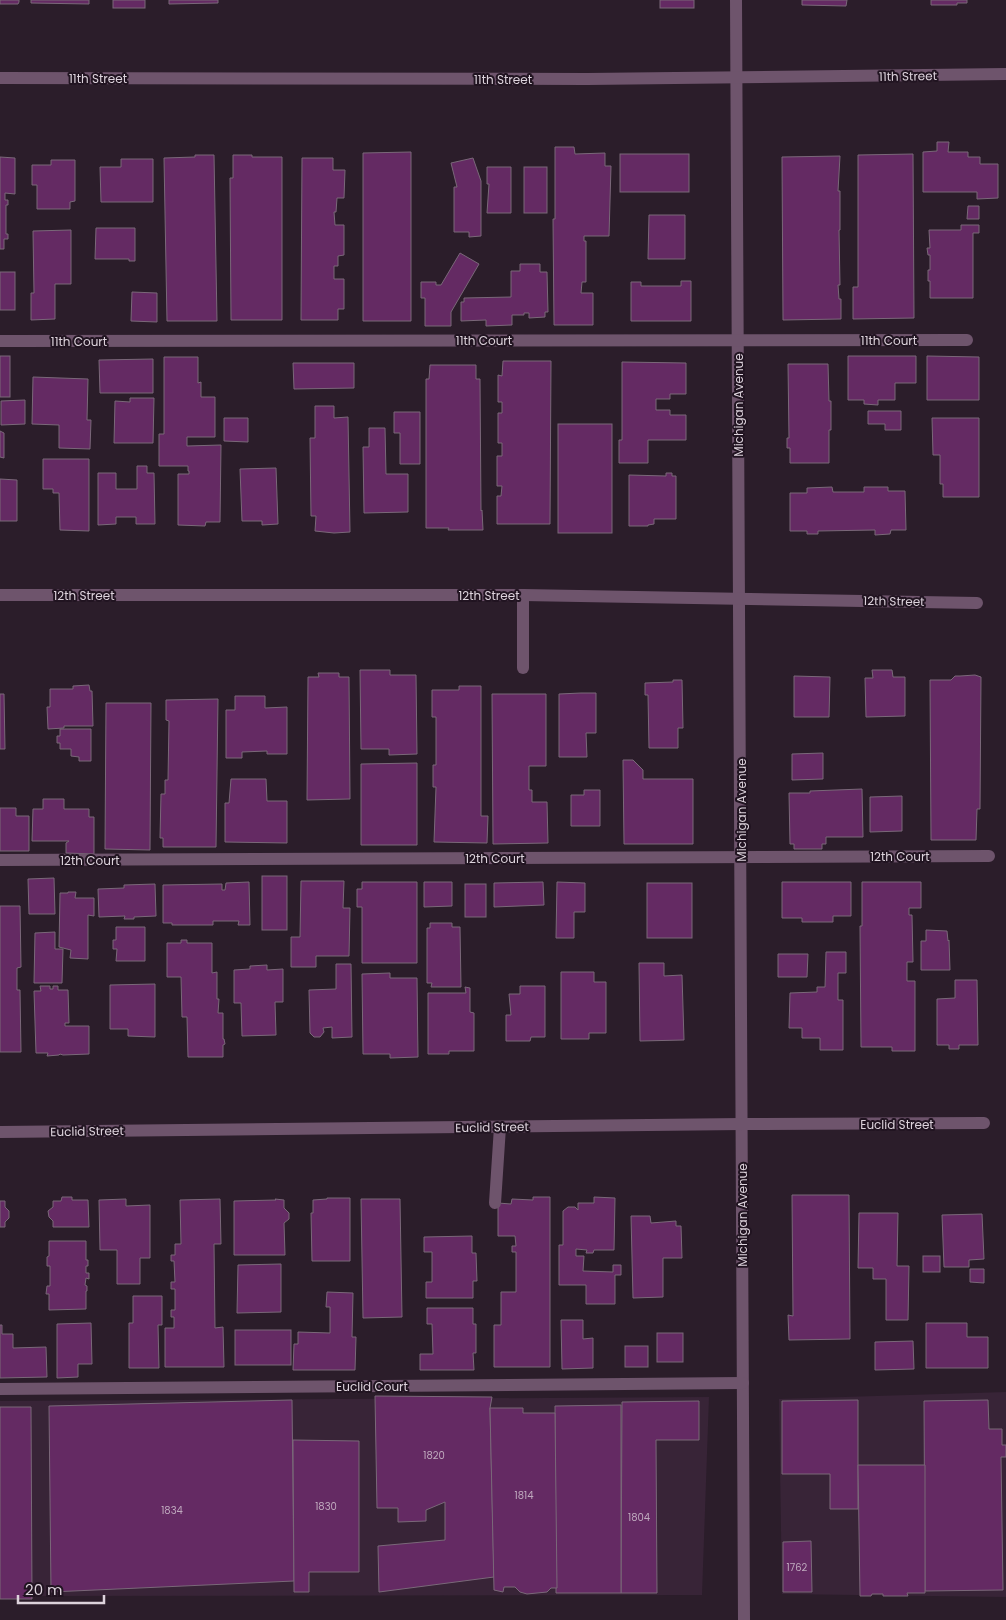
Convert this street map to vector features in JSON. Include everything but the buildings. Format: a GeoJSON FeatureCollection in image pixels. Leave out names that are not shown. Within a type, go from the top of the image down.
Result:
{"type":"FeatureCollection","features":[{"type":"Feature","properties":{"kind":"street","name":"Michigan Avenue"},"geometry":{"type":"LineString","coordinates":[[736,0],[744,1620]]}},
{"type":"Feature","properties":{"kind":"street","name":"11th Street"},"geometry":{"type":"LineString","coordinates":[[0,78],[737,78],[1006,74]]}},
{"type":"Feature","properties":{"kind":"street","name":"11th Court"},"geometry":{"type":"LineString","coordinates":[[0,341],[967,340]]}},
{"type":"Feature","properties":{"kind":"street","name":"12th Street"},"geometry":{"type":"LineString","coordinates":[[0,595],[523,595],[977,603]]}},
{"type":"Feature","properties":{"kind":"street"},"geometry":{"type":"LineString","coordinates":[[523,595],[523,668]]}},
{"type":"Feature","properties":{"kind":"street","name":"12th Court"},"geometry":{"type":"LineString","coordinates":[[0,860],[989,856]]}},
{"type":"Feature","properties":{"kind":"street","name":"Euclid Street"},"geometry":{"type":"LineString","coordinates":[[0,1132],[984,1123]]}},
{"type":"Feature","properties":{"kind":"street"},"geometry":{"type":"LineString","coordinates":[[495,1202],[500,1127]]}},
{"type":"Feature","properties":{"kind":"street","name":"Euclid Court"},"geometry":{"type":"LineString","coordinates":[[0,1390],[743,1383]]}},
{"type":"Feature","properties":{"kind":"shaded area"},"geometry":{"type":"Polygon","coordinates":[[[1006,1392],[1006,1597],[782,1594],[779,1399],[1006,1392]]]}},
{"type":"Feature","properties":{"kind":"shaded area"},"geometry":{"type":"Polygon","coordinates":[[[709,1397],[702,1595],[0,1596],[0,1401],[709,1397]]]}}]}
